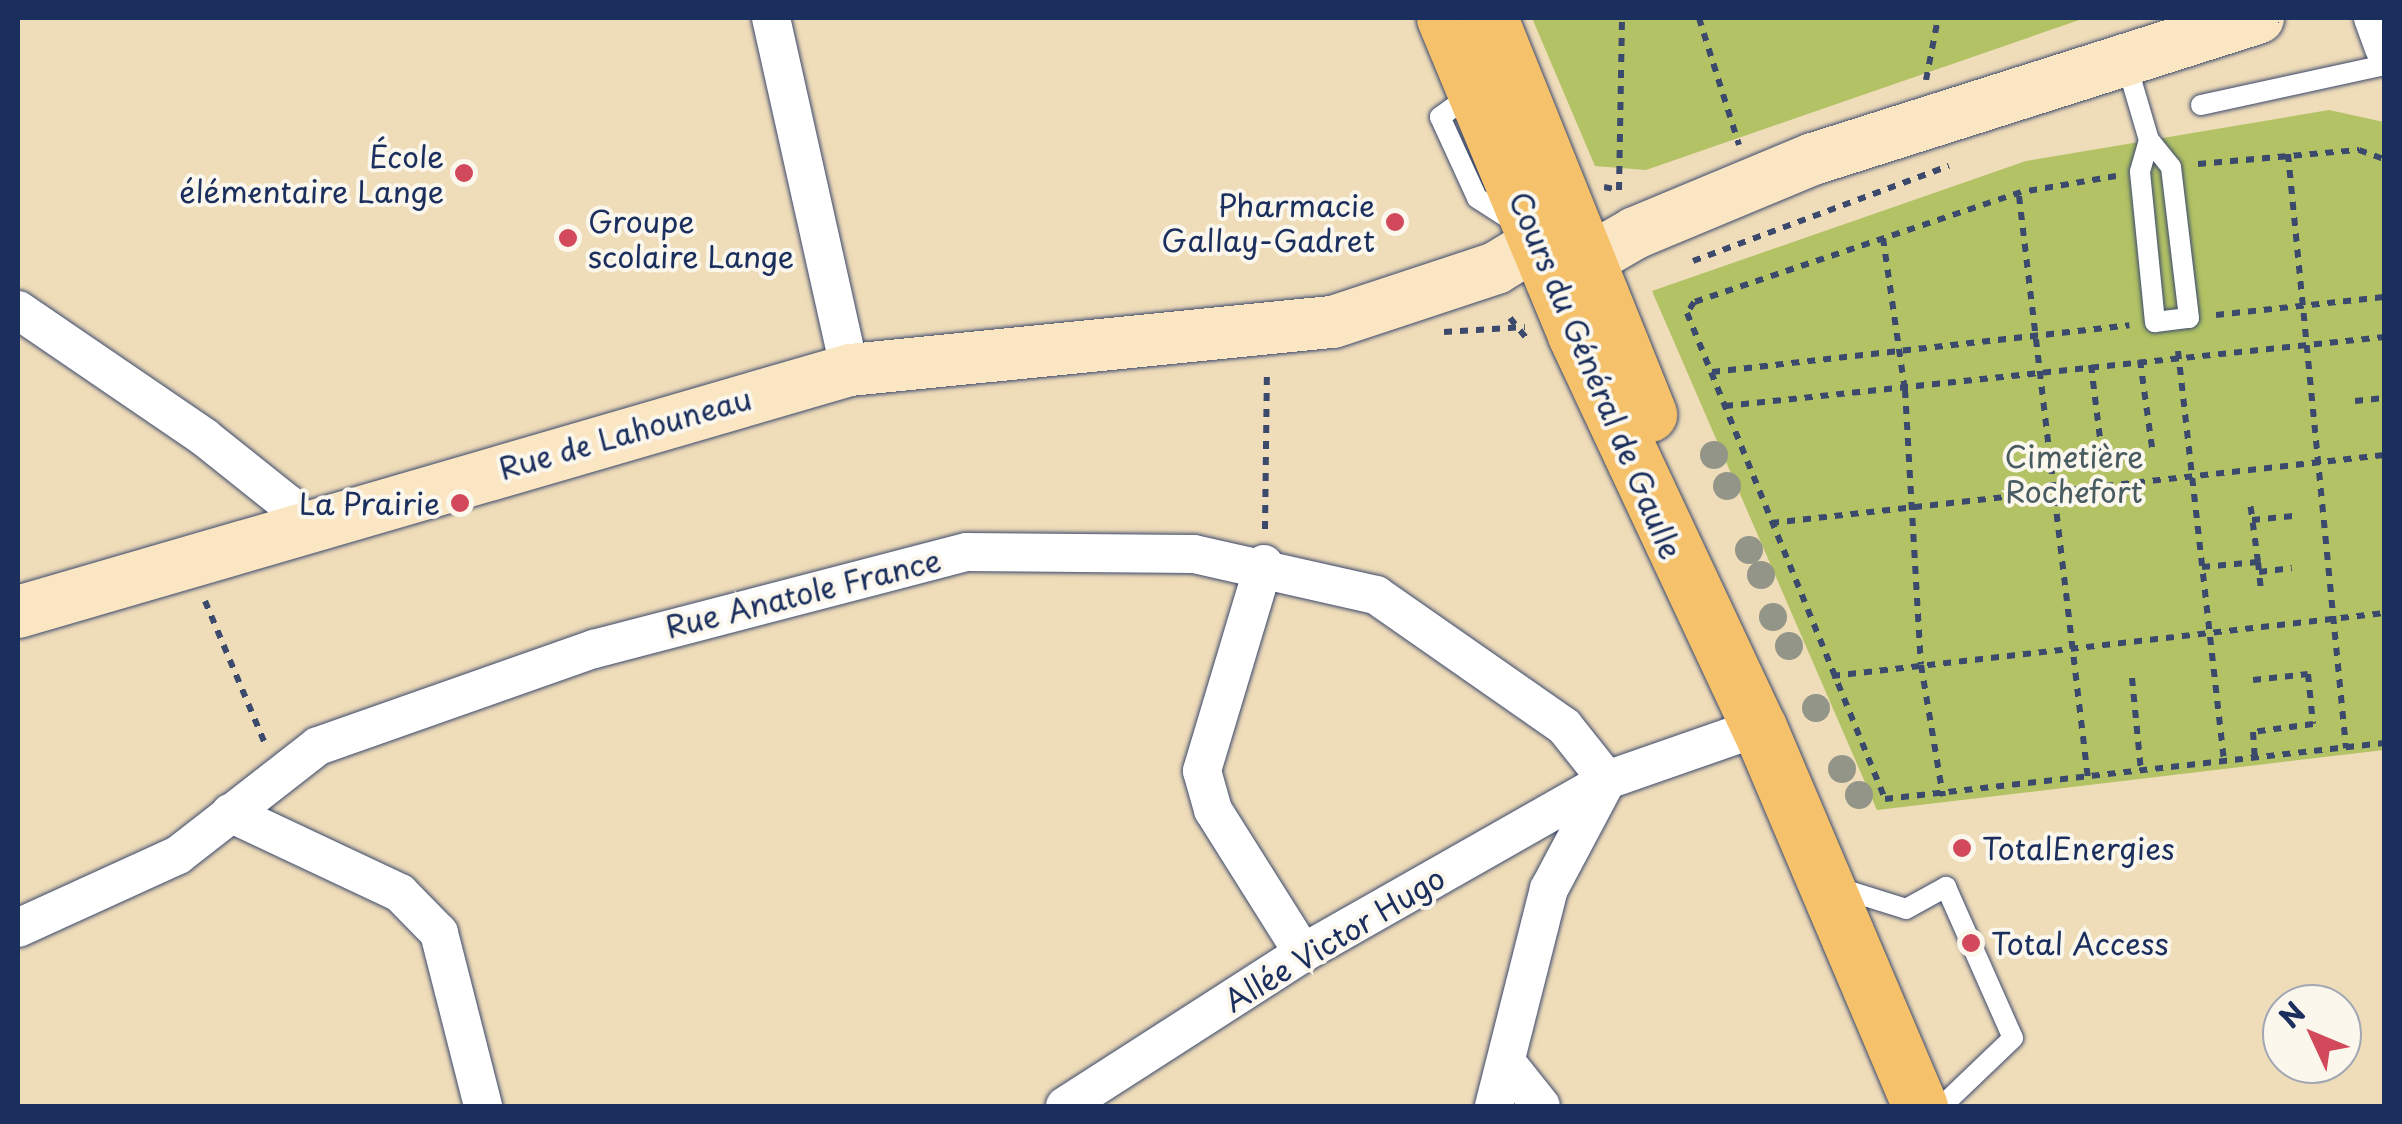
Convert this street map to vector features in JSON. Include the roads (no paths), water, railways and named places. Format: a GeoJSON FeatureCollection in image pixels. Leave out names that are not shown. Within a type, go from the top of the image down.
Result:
{"type":"FeatureCollection","features":[{"type":"Feature","properties":{"kind":"main road","name":"Cours du Général de Gaulle"},"geometry":{"type":"LineString","coordinates":[[1444,18],[1474,92],[1563,252],[1734,620],[1759,727],[1920,1106]]}},
{"type":"Feature","properties":{"kind":"main road","name":"Cours du Général de Gaulle"},"geometry":{"type":"LineString","coordinates":[[1490,18],[1563,252]]}},
{"type":"Feature","properties":{"kind":"street"},"geometry":{"type":"LineString","coordinates":[[771,18],[850,370]]}},
{"type":"Feature","properties":{"kind":"street"},"geometry":{"type":"LineString","coordinates":[[1563,252],[1646,234],[1916,133],[2258,18]]}},
{"type":"Feature","properties":{"kind":"street"},"geometry":{"type":"LineString","coordinates":[[2372,18],[2384,48]]}},
{"type":"Feature","properties":{"kind":"street"},"geometry":{"type":"LineString","coordinates":[[1563,252],[1749,172],[1916,133]]}},
{"type":"Feature","properties":{"kind":"street"},"geometry":{"type":"LineString","coordinates":[[1646,234],[1813,159]]}},
{"type":"Feature","properties":{"kind":"street","name":"Rue de Lahouneau"},"geometry":{"type":"LineString","coordinates":[[18,612],[190,557],[850,370],[1248,336],[1278,317],[1563,252]]}},
{"type":"Feature","properties":{"kind":"street"},"geometry":{"type":"LineString","coordinates":[[18,310],[204,436],[288,504],[297,526]]}},
{"type":"Feature","properties":{"kind":"street","name":"Rue Anatole France"},"geometry":{"type":"LineString","coordinates":[[18,928],[178,855],[280,770],[318,746],[594,649],[866,572],[967,552],[1264,564],[1376,595],[1564,726],[1607,780]]}},
{"type":"Feature","properties":{"kind":"street"},"geometry":{"type":"LineString","coordinates":[[1264,564],[1202,771],[1213,810],[1302,954]]}},
{"type":"Feature","properties":{"kind":"street"},"geometry":{"type":"LineString","coordinates":[[1494,1106],[1549,889],[1607,780],[1759,727]]}},
{"type":"Feature","properties":{"kind":"street","name":"Allée Victor Hugo"},"geometry":{"type":"LineString","coordinates":[[1065,1106],[1302,954],[1607,780]]}},
{"type":"Feature","properties":{"kind":"street"},"geometry":{"type":"LineString","coordinates":[[230,813],[400,893],[439,934],[483,1106]]}},
{"type":"Feature","properties":{"kind":"street"},"geometry":{"type":"LineString","coordinates":[[1506,1062],[1542,1106]]}},
{"type":"Feature","properties":{"kind":"lane"},"geometry":{"type":"LineString","coordinates":[[2126,62],[2149,140],[2172,168],[2172,320],[2140,172],[2149,140]]}},
{"type":"Feature","properties":{"kind":"lane"},"geometry":{"type":"LineString","coordinates":[[2201,105],[2384,65]]}},
{"type":"Feature","properties":{"kind":"lane"},"geometry":{"type":"LineString","coordinates":[[1826,884],[1906,909],[1946,887],[2013,1038],[1942,1106]]}},
{"type":"Feature","properties":{"kind":"place","name":"École élémentaire Lange"},"geometry":{"type":"Point","coordinates":[464,173]}},
{"type":"Feature","properties":{"kind":"place","name":"Pharmacie Gallay-Gadret"},"geometry":{"type":"Point","coordinates":[1395,222]}},
{"type":"Feature","properties":{"kind":"place","name":"Groupe scolaire Lange"},"geometry":{"type":"Point","coordinates":[568,238]}},
{"type":"Feature","properties":{"kind":"place","name":"La Prairie"},"geometry":{"type":"Point","coordinates":[460,503]}},
{"type":"Feature","properties":{"kind":"place","name":"TotalEnergies"},"geometry":{"type":"Point","coordinates":[1962,848]}},
{"type":"Feature","properties":{"kind":"place","name":"Total Access"},"geometry":{"type":"Point","coordinates":[1971,943]}},
{"type":"Feature","properties":{"kind":"park label","name":"Cimetière Rochefort"},"geometry":{"type":"Point","coordinates":[2074,473]}}]}
